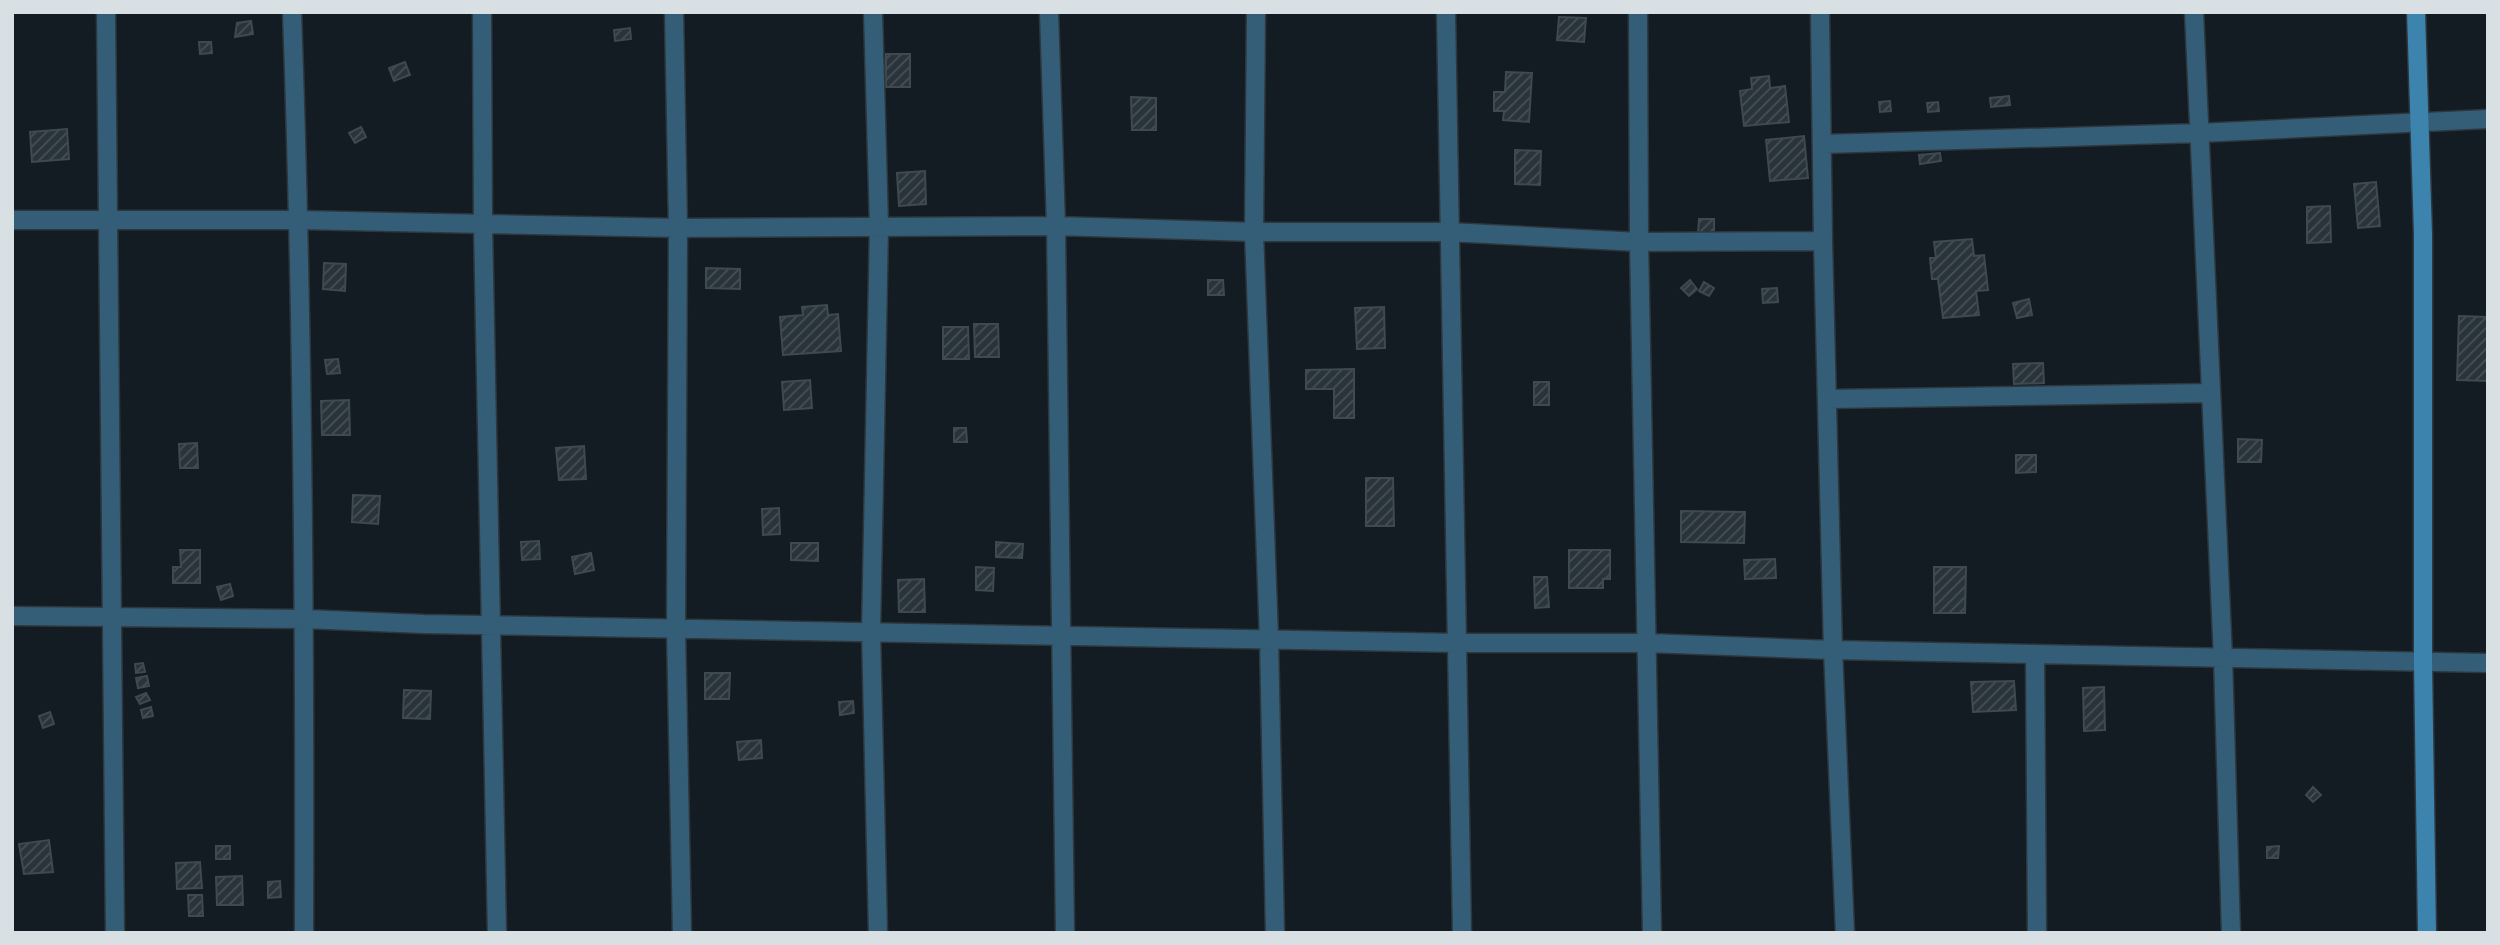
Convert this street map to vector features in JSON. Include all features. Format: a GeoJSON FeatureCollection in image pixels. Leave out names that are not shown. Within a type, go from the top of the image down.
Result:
{"type":"FeatureCollection","features":[{"type":"Feature","properties":{"kind":"street"},"geometry":{"type":"LineString","coordinates":[[106,12],[115,933]]}},
{"type":"Feature","properties":{"kind":"street"},"geometry":{"type":"LineString","coordinates":[[292,12],[299,220],[305,619],[304,933]]}},
{"type":"Feature","properties":{"kind":"street"},"geometry":{"type":"LineString","coordinates":[[482,12],[483,225],[497,933]]}},
{"type":"Feature","properties":{"kind":"street"},"geometry":{"type":"LineString","coordinates":[[674,12],[678,228],[676,629],[682,933]]}},
{"type":"Feature","properties":{"kind":"street"},"geometry":{"type":"LineString","coordinates":[[873,12],[879,226],[871,632],[878,933]]}},
{"type":"Feature","properties":{"kind":"street"},"geometry":{"type":"LineString","coordinates":[[1049,12],[1056,226],[1065,933]]}},
{"type":"Feature","properties":{"kind":"street"},"geometry":{"type":"LineString","coordinates":[[1256,12],[1254,232],[1269,639],[1275,933]]}},
{"type":"Feature","properties":{"kind":"street"},"geometry":{"type":"LineString","coordinates":[[1447,12],[1462,933]]}},
{"type":"Feature","properties":{"kind":"street"},"geometry":{"type":"LineString","coordinates":[[1638,12],[1639,242],[1652,933]]}},
{"type":"Feature","properties":{"kind":"street"},"geometry":{"type":"LineString","coordinates":[[1820,12],[1833,650],[1845,933]]}},
{"type":"Feature","properties":{"kind":"street"},"geometry":{"type":"LineString","coordinates":[[2194,12],[2223,658],[2231,933]]}},
{"type":"Feature","properties":{"kind":"street"},"geometry":{"type":"LineString","coordinates":[[2416,12],[2423,235],[2427,933]]}},
{"type":"Feature","properties":{"kind":"street"},"geometry":{"type":"LineString","coordinates":[[1822,144],[2199,133],[2488,118]]}},
{"type":"Feature","properties":{"kind":"street"},"geometry":{"type":"LineString","coordinates":[[12,220],[299,220],[678,228],[1056,226],[1254,232],[1449,232],[1639,242],[1823,241]]}},
{"type":"Feature","properties":{"kind":"street"},"geometry":{"type":"LineString","coordinates":[[1828,399],[2211,393]]}},
{"type":"Feature","properties":{"kind":"street"},"geometry":{"type":"LineString","coordinates":[[12,616],[113,615],[676,629],[1458,643],[1648,643],[1833,650],[2488,663]]}},
{"type":"Feature","properties":{"kind":"street"},"geometry":{"type":"LineString","coordinates":[[2035,654],[2037,933]]}},
{"type":"Feature","properties":{"kind":"building"},"geometry":{"type":"Polygon","coordinates":[[[1559,17],[1586,18],[1584,42],[1557,40],[1559,17]]]}},
{"type":"Feature","properties":{"kind":"building"},"geometry":{"type":"Polygon","coordinates":[[[251,21],[253,34],[235,37],[237,23],[251,21]]]}},
{"type":"Feature","properties":{"kind":"building"},"geometry":{"type":"Polygon","coordinates":[[[630,28],[631,39],[615,41],[614,30],[630,28]]]}},
{"type":"Feature","properties":{"kind":"building"},"geometry":{"type":"Polygon","coordinates":[[[199,42],[211,42],[212,53],[200,54],[199,42]]]}},
{"type":"Feature","properties":{"kind":"building"},"geometry":{"type":"Polygon","coordinates":[[[886,54],[910,54],[910,87],[886,87],[886,54]]]}},
{"type":"Feature","properties":{"kind":"building"},"geometry":{"type":"Polygon","coordinates":[[[405,62],[410,75],[394,81],[389,68],[405,62]]]}},
{"type":"Feature","properties":{"kind":"building"},"geometry":{"type":"Polygon","coordinates":[[[1506,72],[1532,73],[1529,122],[1503,120],[1504,111],[1494,111],[1494,92],[1505,92],[1506,72]]]}},
{"type":"Feature","properties":{"kind":"building"},"geometry":{"type":"Polygon","coordinates":[[[1769,76],[1770,88],[1785,86],[1789,122],[1744,126],[1740,91],[1752,89],[1751,78],[1769,76]]]}},
{"type":"Feature","properties":{"kind":"building"},"geometry":{"type":"Polygon","coordinates":[[[2009,96],[2010,105],[1991,107],[1990,98],[2009,96]]]}},
{"type":"Feature","properties":{"kind":"building"},"geometry":{"type":"Polygon","coordinates":[[[1131,97],[1156,98],[1156,130],[1132,130],[1131,97]]]}},
{"type":"Feature","properties":{"kind":"building"},"geometry":{"type":"Polygon","coordinates":[[[1890,101],[1891,111],[1880,112],[1879,102],[1890,101]]]}},
{"type":"Feature","properties":{"kind":"building"},"geometry":{"type":"Polygon","coordinates":[[[1938,102],[1939,111],[1928,112],[1927,103],[1938,102]]]}},
{"type":"Feature","properties":{"kind":"building"},"geometry":{"type":"Polygon","coordinates":[[[361,127],[366,137],[355,143],[349,133],[361,127]]]}},
{"type":"Feature","properties":{"kind":"building"},"geometry":{"type":"Polygon","coordinates":[[[67,129],[69,159],[32,162],[30,132],[67,129]]]}},
{"type":"Feature","properties":{"kind":"building"},"geometry":{"type":"Polygon","coordinates":[[[1804,136],[1808,178],[1770,181],[1766,140],[1804,136]]]}},
{"type":"Feature","properties":{"kind":"building"},"geometry":{"type":"Polygon","coordinates":[[[1515,150],[1541,151],[1540,185],[1515,184],[1515,150]]]}},
{"type":"Feature","properties":{"kind":"building"},"geometry":{"type":"Polygon","coordinates":[[[1940,153],[1941,161],[1920,164],[1919,155],[1940,153]]]}},
{"type":"Feature","properties":{"kind":"building"},"geometry":{"type":"Polygon","coordinates":[[[925,171],[926,204],[899,206],[897,173],[925,171]]]}},
{"type":"Feature","properties":{"kind":"building"},"geometry":{"type":"Polygon","coordinates":[[[2376,182],[2380,226],[2358,228],[2354,184],[2376,182]]]}},
{"type":"Feature","properties":{"kind":"building"},"geometry":{"type":"Polygon","coordinates":[[[2330,206],[2331,242],[2307,243],[2307,207],[2330,206]]]}},
{"type":"Feature","properties":{"kind":"building"},"geometry":{"type":"Polygon","coordinates":[[[1699,219],[1714,219],[1714,233],[1698,233],[1699,219]]]}},
{"type":"Feature","properties":{"kind":"building"},"geometry":{"type":"Polygon","coordinates":[[[1972,239],[1974,256],[1984,255],[1988,290],[1976,291],[1979,315],[1943,318],[1938,279],[1932,279],[1930,258],[1936,258],[1934,242],[1972,239]]]}},
{"type":"Feature","properties":{"kind":"building"},"geometry":{"type":"Polygon","coordinates":[[[324,263],[346,264],[345,291],[323,289],[324,263]]]}},
{"type":"Feature","properties":{"kind":"building"},"geometry":{"type":"Polygon","coordinates":[[[706,268],[740,269],[740,289],[706,288],[706,268]]]}},
{"type":"Feature","properties":{"kind":"building"},"geometry":{"type":"Polygon","coordinates":[[[1208,280],[1223,280],[1224,295],[1208,295],[1208,280]]]}},
{"type":"Feature","properties":{"kind":"building"},"geometry":{"type":"Polygon","coordinates":[[[1690,280],[1697,289],[1689,296],[1681,288],[1690,280]]]}},
{"type":"Feature","properties":{"kind":"building"},"geometry":{"type":"Polygon","coordinates":[[[1704,282],[1714,288],[1709,296],[1699,291],[1704,282]]]}},
{"type":"Feature","properties":{"kind":"building"},"geometry":{"type":"Polygon","coordinates":[[[1777,288],[1778,302],[1763,303],[1762,289],[1777,288]]]}},
{"type":"Feature","properties":{"kind":"building"},"geometry":{"type":"Polygon","coordinates":[[[2029,299],[2032,315],[2017,318],[2013,303],[2029,299]]]}},
{"type":"Feature","properties":{"kind":"building"},"geometry":{"type":"Polygon","coordinates":[[[827,305],[828,315],[838,314],[841,351],[783,355],[780,317],[803,315],[802,307],[827,305]]]}},
{"type":"Feature","properties":{"kind":"building"},"geometry":{"type":"Polygon","coordinates":[[[1384,307],[1385,348],[1357,349],[1355,308],[1384,307]]]}},
{"type":"Feature","properties":{"kind":"building"},"geometry":{"type":"Polygon","coordinates":[[[2459,316],[2488,317],[2488,381],[2457,380],[2459,316]]]}},
{"type":"Feature","properties":{"kind":"building"},"geometry":{"type":"Polygon","coordinates":[[[974,324],[998,324],[999,357],[975,357],[974,324]]]}},
{"type":"Feature","properties":{"kind":"building"},"geometry":{"type":"Polygon","coordinates":[[[943,327],[968,327],[969,359],[943,359],[943,327]]]}},
{"type":"Feature","properties":{"kind":"building"},"geometry":{"type":"Polygon","coordinates":[[[338,359],[340,373],[327,374],[325,360],[338,359]]]}},
{"type":"Feature","properties":{"kind":"building"},"geometry":{"type":"Polygon","coordinates":[[[2043,363],[2044,383],[2014,384],[2013,364],[2043,363]]]}},
{"type":"Feature","properties":{"kind":"building"},"geometry":{"type":"Polygon","coordinates":[[[1354,369],[1354,418],[1334,418],[1334,389],[1306,389],[1306,370],[1354,369]]]}},
{"type":"Feature","properties":{"kind":"building"},"geometry":{"type":"Polygon","coordinates":[[[810,380],[812,408],[784,410],[782,382],[810,380]]]}},
{"type":"Feature","properties":{"kind":"building"},"geometry":{"type":"Polygon","coordinates":[[[1534,382],[1549,382],[1549,405],[1534,405],[1534,382]]]}},
{"type":"Feature","properties":{"kind":"building"},"geometry":{"type":"Polygon","coordinates":[[[349,400],[350,435],[322,435],[321,401],[349,400]]]}},
{"type":"Feature","properties":{"kind":"building"},"geometry":{"type":"Polygon","coordinates":[[[954,428],[966,428],[967,442],[954,442],[954,428]]]}},
{"type":"Feature","properties":{"kind":"building"},"geometry":{"type":"Polygon","coordinates":[[[2238,439],[2262,440],[2261,462],[2238,462],[2238,439]]]}},
{"type":"Feature","properties":{"kind":"building"},"geometry":{"type":"Polygon","coordinates":[[[197,443],[198,468],[180,468],[179,444],[197,443]]]}},
{"type":"Feature","properties":{"kind":"building"},"geometry":{"type":"Polygon","coordinates":[[[584,446],[586,479],[559,480],[556,448],[584,446]]]}},
{"type":"Feature","properties":{"kind":"building"},"geometry":{"type":"Polygon","coordinates":[[[2016,455],[2036,455],[2036,472],[2016,473],[2016,455]]]}},
{"type":"Feature","properties":{"kind":"building"},"geometry":{"type":"Polygon","coordinates":[[[1366,478],[1393,478],[1394,526],[1366,526],[1366,478]]]}},
{"type":"Feature","properties":{"kind":"building"},"geometry":{"type":"Polygon","coordinates":[[[353,495],[380,496],[378,524],[352,522],[353,495]]]}},
{"type":"Feature","properties":{"kind":"building"},"geometry":{"type":"Polygon","coordinates":[[[779,508],[780,534],[763,535],[762,509],[779,508]]]}},
{"type":"Feature","properties":{"kind":"building"},"geometry":{"type":"Polygon","coordinates":[[[1681,511],[1745,512],[1744,543],[1681,542],[1681,511]]]}},
{"type":"Feature","properties":{"kind":"building"},"geometry":{"type":"Polygon","coordinates":[[[539,541],[540,559],[522,560],[521,542],[539,541]]]}},
{"type":"Feature","properties":{"kind":"building"},"geometry":{"type":"Polygon","coordinates":[[[996,542],[1023,544],[1022,558],[996,557],[996,542]]]}},
{"type":"Feature","properties":{"kind":"building"},"geometry":{"type":"Polygon","coordinates":[[[791,543],[818,543],[818,561],[791,560],[791,543]]]}},
{"type":"Feature","properties":{"kind":"building"},"geometry":{"type":"Polygon","coordinates":[[[180,550],[200,550],[200,583],[173,583],[173,567],[181,567],[180,550]]]}},
{"type":"Feature","properties":{"kind":"building"},"geometry":{"type":"Polygon","coordinates":[[[1569,550],[1610,550],[1610,579],[1603,579],[1603,588],[1569,588],[1569,550]]]}},
{"type":"Feature","properties":{"kind":"building"},"geometry":{"type":"Polygon","coordinates":[[[591,553],[594,570],[575,574],[572,557],[591,553]]]}},
{"type":"Feature","properties":{"kind":"building"},"geometry":{"type":"Polygon","coordinates":[[[1775,559],[1776,578],[1745,579],[1744,560],[1775,559]]]}},
{"type":"Feature","properties":{"kind":"building"},"geometry":{"type":"Polygon","coordinates":[[[976,567],[994,568],[993,591],[976,590],[976,567]]]}},
{"type":"Feature","properties":{"kind":"building"},"geometry":{"type":"Polygon","coordinates":[[[1934,567],[1966,567],[1965,613],[1934,613],[1934,567]]]}},
{"type":"Feature","properties":{"kind":"building"},"geometry":{"type":"Polygon","coordinates":[[[1534,577],[1547,577],[1549,607],[1535,608],[1534,577]]]}},
{"type":"Feature","properties":{"kind":"building"},"geometry":{"type":"Polygon","coordinates":[[[924,579],[925,612],[899,612],[898,580],[924,579]]]}},
{"type":"Feature","properties":{"kind":"building"},"geometry":{"type":"Polygon","coordinates":[[[230,584],[233,596],[221,600],[217,587],[230,584]]]}},
{"type":"Feature","properties":{"kind":"building"},"geometry":{"type":"Polygon","coordinates":[[[143,663],[145,672],[136,673],[135,664],[143,663]]]}},
{"type":"Feature","properties":{"kind":"building"},"geometry":{"type":"Polygon","coordinates":[[[705,673],[730,673],[729,699],[705,699],[705,673]]]}},
{"type":"Feature","properties":{"kind":"building"},"geometry":{"type":"Polygon","coordinates":[[[147,676],[149,686],[138,688],[136,678],[147,676]]]}},
{"type":"Feature","properties":{"kind":"building"},"geometry":{"type":"Polygon","coordinates":[[[2014,681],[2016,710],[1973,712],[1971,682],[2014,681]]]}},
{"type":"Feature","properties":{"kind":"building"},"geometry":{"type":"Polygon","coordinates":[[[2104,687],[2105,730],[2084,731],[2083,688],[2104,687]]]}},
{"type":"Feature","properties":{"kind":"building"},"geometry":{"type":"Polygon","coordinates":[[[404,690],[431,691],[430,719],[403,718],[404,690]]]}},
{"type":"Feature","properties":{"kind":"building"},"geometry":{"type":"Polygon","coordinates":[[[146,693],[150,700],[140,704],[136,697],[146,693]]]}},
{"type":"Feature","properties":{"kind":"building"},"geometry":{"type":"Polygon","coordinates":[[[853,701],[854,713],[840,715],[839,702],[853,701]]]}},
{"type":"Feature","properties":{"kind":"building"},"geometry":{"type":"Polygon","coordinates":[[[151,707],[153,716],[143,718],[141,710],[151,707]]]}},
{"type":"Feature","properties":{"kind":"building"},"geometry":{"type":"Polygon","coordinates":[[[50,712],[54,724],[43,728],[39,716],[50,712]]]}},
{"type":"Feature","properties":{"kind":"building"},"geometry":{"type":"Polygon","coordinates":[[[761,740],[762,758],[739,760],[737,742],[761,740]]]}},
{"type":"Feature","properties":{"kind":"building"},"geometry":{"type":"Polygon","coordinates":[[[2313,787],[2321,795],[2313,802],[2306,795],[2313,787]]]}},
{"type":"Feature","properties":{"kind":"building"},"geometry":{"type":"Polygon","coordinates":[[[49,840],[53,872],[24,874],[19,844],[49,840]]]}},
{"type":"Feature","properties":{"kind":"building"},"geometry":{"type":"Polygon","coordinates":[[[216,846],[230,846],[230,859],[216,859],[216,846]]]}},
{"type":"Feature","properties":{"kind":"building"},"geometry":{"type":"Polygon","coordinates":[[[2279,846],[2278,858],[2267,858],[2267,847],[2279,846]]]}},
{"type":"Feature","properties":{"kind":"building"},"geometry":{"type":"Polygon","coordinates":[[[200,862],[202,888],[177,889],[176,863],[200,862]]]}},
{"type":"Feature","properties":{"kind":"building"},"geometry":{"type":"Polygon","coordinates":[[[242,876],[243,905],[217,905],[216,877],[242,876]]]}},
{"type":"Feature","properties":{"kind":"building"},"geometry":{"type":"Polygon","coordinates":[[[280,881],[281,897],[268,898],[268,882],[280,881]]]}},
{"type":"Feature","properties":{"kind":"building"},"geometry":{"type":"Polygon","coordinates":[[[188,895],[202,895],[203,916],[189,916],[188,895]]]}}]}
